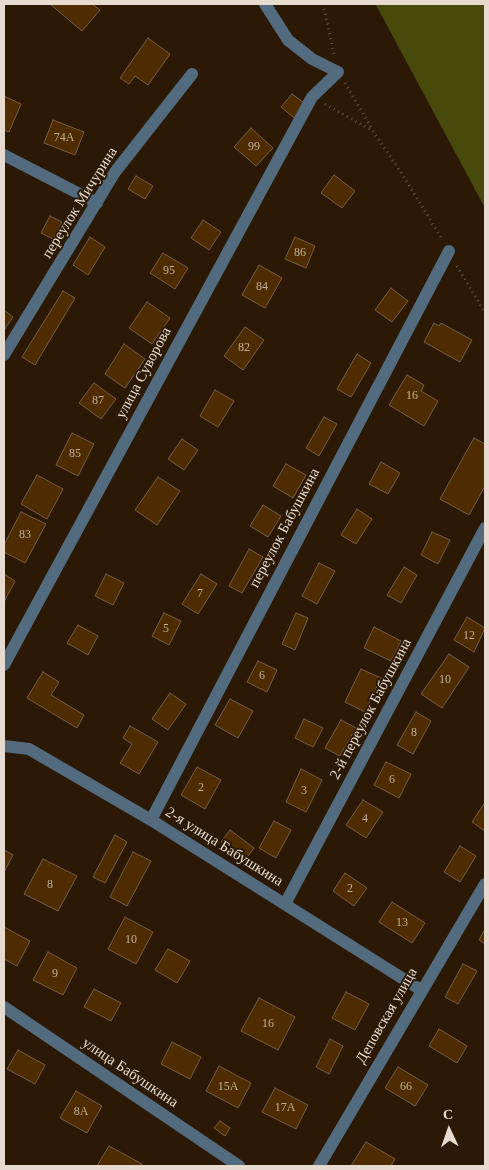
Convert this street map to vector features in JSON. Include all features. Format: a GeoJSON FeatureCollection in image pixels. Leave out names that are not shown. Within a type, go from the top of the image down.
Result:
{"type":"FeatureCollection","features":[{"type":"Feature","properties":{"kind":"street"},"geometry":{"type":"LineString","coordinates":[[265,4],[288,40],[312,59],[338,72]]}},
{"type":"Feature","properties":{"kind":"street","name":"улица Суворова"},"geometry":{"type":"LineString","coordinates":[[4,665],[312,97],[338,72]]}},
{"type":"Feature","properties":{"kind":"street","name":"переулок Мичурина"},"geometry":{"type":"LineString","coordinates":[[4,355],[98,203],[115,172],[192,74]]}},
{"type":"Feature","properties":{"kind":"street"},"geometry":{"type":"LineString","coordinates":[[4,155],[98,203]]}},
{"type":"Feature","properties":{"kind":"street","name":"переулок Бабушкина"},"geometry":{"type":"LineString","coordinates":[[151,820],[449,251]]}},
{"type":"Feature","properties":{"kind":"street","name":"2-й переулок Бабушкина"},"geometry":{"type":"LineString","coordinates":[[285,904],[485,528]]}},
{"type":"Feature","properties":{"kind":"street","name":"2-я улица Бабушкина"},"geometry":{"type":"LineString","coordinates":[[4,746],[29,749],[151,820],[421,990]]}},
{"type":"Feature","properties":{"kind":"street","name":"Деповская улица"},"geometry":{"type":"LineString","coordinates":[[318,1166],[485,884]]}},
{"type":"Feature","properties":{"kind":"street","name":"улица Бабушкина"},"geometry":{"type":"LineString","coordinates":[[4,1007],[239,1166]]}},
{"type":"Feature","properties":{"kind":"path"},"geometry":{"type":"LineString","coordinates":[[323,4],[338,72],[373,131],[404,177],[485,313]]}},
{"type":"Feature","properties":{"kind":"path"},"geometry":{"type":"LineString","coordinates":[[312,97],[373,131]]}},
{"type":"Feature","properties":{"kind":"shaded area"},"geometry":{"type":"Polygon","coordinates":[[[485,4],[485,208],[376,5],[485,4]]]}},
{"type":"Feature","properties":{"kind":"building"},"geometry":{"type":"Polygon","coordinates":[[[50,4],[92,4],[100,10],[82,31],[50,4]]]}},
{"type":"Feature","properties":{"kind":"building"},"geometry":{"type":"Polygon","coordinates":[[[148,38],[170,54],[148,85],[135,76],[129,84],[120,78],[148,38]]]}},
{"type":"Feature","properties":{"kind":"building"},"geometry":{"type":"Polygon","coordinates":[[[292,94],[311,108],[299,122],[281,107],[292,94]]]}},
{"type":"Feature","properties":{"kind":"building"},"geometry":{"type":"Polygon","coordinates":[[[4,96],[21,104],[9,132],[4,130],[4,96]]]}},
{"type":"Feature","properties":{"kind":"building"},"geometry":{"type":"Polygon","coordinates":[[[53,120],[84,132],[75,155],[44,143],[53,120]]]}},
{"type":"Feature","properties":{"kind":"building"},"geometry":{"type":"Polygon","coordinates":[[[251,128],[273,148],[256,166],[234,147],[251,128]]]}},
{"type":"Feature","properties":{"kind":"building"},"geometry":{"type":"Polygon","coordinates":[[[334,175],[355,191],[342,208],[321,193],[334,175]]]}},
{"type":"Feature","properties":{"kind":"building"},"geometry":{"type":"Polygon","coordinates":[[[136,176],[153,186],[145,199],[128,189],[136,176]]]}},
{"type":"Feature","properties":{"kind":"building"},"geometry":{"type":"Polygon","coordinates":[[[50,216],[62,222],[53,239],[41,233],[50,216]]]}},
{"type":"Feature","properties":{"kind":"building"},"geometry":{"type":"Polygon","coordinates":[[[203,220],[221,232],[209,250],[191,238],[203,220]]]}},
{"type":"Feature","properties":{"kind":"building"},"geometry":{"type":"Polygon","coordinates":[[[90,237],[105,247],[88,275],[73,265],[90,237]]]}},
{"type":"Feature","properties":{"kind":"building"},"geometry":{"type":"Polygon","coordinates":[[[295,237],[315,246],[306,268],[285,259],[295,237]]]}},
{"type":"Feature","properties":{"kind":"building"},"geometry":{"type":"Polygon","coordinates":[[[163,253],[188,268],[175,289],[150,273],[163,253]]]}},
{"type":"Feature","properties":{"kind":"building"},"geometry":{"type":"Polygon","coordinates":[[[259,265],[282,278],[265,308],[242,295],[259,265]]]}},
{"type":"Feature","properties":{"kind":"building"},"geometry":{"type":"Polygon","coordinates":[[[391,288],[408,301],[392,322],[375,310],[391,288]]]}},
{"type":"Feature","properties":{"kind":"building"},"geometry":{"type":"Polygon","coordinates":[[[63,291],[75,298],[35,365],[22,357],[63,291]]]}},
{"type":"Feature","properties":{"kind":"building"},"geometry":{"type":"Polygon","coordinates":[[[147,302],[170,318],[152,344],[129,328],[147,302]]]}},
{"type":"Feature","properties":{"kind":"building"},"geometry":{"type":"Polygon","coordinates":[[[4,310],[13,317],[4,330],[4,310]]]}},
{"type":"Feature","properties":{"kind":"building"},"geometry":{"type":"Polygon","coordinates":[[[434,323],[439,326],[441,323],[472,340],[460,362],[424,342],[434,323]]]}},
{"type":"Feature","properties":{"kind":"building"},"geometry":{"type":"Polygon","coordinates":[[[245,327],[264,340],[243,370],[224,356],[245,327]]]}},
{"type":"Feature","properties":{"kind":"building"},"geometry":{"type":"Polygon","coordinates":[[[124,344],[145,359],[125,388],[105,374],[124,344]]]}},
{"type":"Feature","properties":{"kind":"building"},"geometry":{"type":"Polygon","coordinates":[[[357,354],[371,363],[351,397],[337,389],[357,354]]]}},
{"type":"Feature","properties":{"kind":"building"},"geometry":{"type":"Polygon","coordinates":[[[407,375],[424,385],[421,391],[438,401],[424,426],[389,405],[407,375]]]}},
{"type":"Feature","properties":{"kind":"building"},"geometry":{"type":"Polygon","coordinates":[[[94,383],[116,399],[101,419],[79,403],[94,383]]]}},
{"type":"Feature","properties":{"kind":"building"},"geometry":{"type":"Polygon","coordinates":[[[215,390],[234,401],[218,427],[200,416],[215,390]]]}},
{"type":"Feature","properties":{"kind":"building"},"geometry":{"type":"Polygon","coordinates":[[[324,417],[337,424],[319,456],[306,448],[324,417]]]}},
{"type":"Feature","properties":{"kind":"building"},"geometry":{"type":"Polygon","coordinates":[[[72,433],[94,444],[78,476],[56,465],[72,433]]]}},
{"type":"Feature","properties":{"kind":"building"},"geometry":{"type":"Polygon","coordinates":[[[474,438],[485,444],[485,486],[469,515],[440,499],[474,438]]]}},
{"type":"Feature","properties":{"kind":"building"},"geometry":{"type":"Polygon","coordinates":[[[182,439],[198,450],[184,470],[168,459],[182,439]]]}},
{"type":"Feature","properties":{"kind":"building"},"geometry":{"type":"Polygon","coordinates":[[[381,462],[400,473],[388,494],[369,484],[381,462]]]}},
{"type":"Feature","properties":{"kind":"building"},"geometry":{"type":"Polygon","coordinates":[[[286,464],[306,475],[293,498],[273,486],[286,464]]]}},
{"type":"Feature","properties":{"kind":"building"},"geometry":{"type":"Polygon","coordinates":[[[37,475],[63,489],[47,519],[21,504],[37,475]]]}},
{"type":"Feature","properties":{"kind":"building"},"geometry":{"type":"Polygon","coordinates":[[[158,477],[180,491],[157,525],[135,510],[158,477]]]}},
{"type":"Feature","properties":{"kind":"building"},"geometry":{"type":"Polygon","coordinates":[[[263,505],[281,516],[268,537],[250,526],[263,505]]]}},
{"type":"Feature","properties":{"kind":"building"},"geometry":{"type":"Polygon","coordinates":[[[357,509],[372,519],[356,544],[341,535],[357,509]]]}},
{"type":"Feature","properties":{"kind":"building"},"geometry":{"type":"Polygon","coordinates":[[[21,512],[46,524],[25,563],[4,552],[4,545],[21,512]]]}},
{"type":"Feature","properties":{"kind":"building"},"geometry":{"type":"Polygon","coordinates":[[[432,532],[450,540],[438,564],[421,555],[432,532]]]}},
{"type":"Feature","properties":{"kind":"building"},"geometry":{"type":"Polygon","coordinates":[[[249,549],[263,557],[242,593],[229,586],[249,549]]]}},
{"type":"Feature","properties":{"kind":"building"},"geometry":{"type":"Polygon","coordinates":[[[319,563],[335,571],[317,604],[302,596],[319,563]]]}},
{"type":"Feature","properties":{"kind":"building"},"geometry":{"type":"Polygon","coordinates":[[[404,567],[417,575],[401,603],[387,595],[404,567]]]}},
{"type":"Feature","properties":{"kind":"building"},"geometry":{"type":"Polygon","coordinates":[[[4,574],[15,581],[4,602],[4,574]]]}},
{"type":"Feature","properties":{"kind":"building"},"geometry":{"type":"Polygon","coordinates":[[[106,574],[124,583],[113,605],[95,596],[106,574]]]}},
{"type":"Feature","properties":{"kind":"building"},"geometry":{"type":"Polygon","coordinates":[[[201,574],[217,584],[198,614],[182,604],[201,574]]]}},
{"type":"Feature","properties":{"kind":"building"},"geometry":{"type":"Polygon","coordinates":[[[164,613],[181,621],[169,645],[152,636],[164,613]]]}},
{"type":"Feature","properties":{"kind":"building"},"geometry":{"type":"Polygon","coordinates":[[[296,613],[308,618],[295,650],[282,644],[296,613]]]}},
{"type":"Feature","properties":{"kind":"building"},"geometry":{"type":"Polygon","coordinates":[[[467,617],[485,628],[474,652],[454,640],[467,617]]]}},
{"type":"Feature","properties":{"kind":"building"},"geometry":{"type":"Polygon","coordinates":[[[78,625],[98,636],[88,655],[67,643],[78,625]]]}},
{"type":"Feature","properties":{"kind":"building"},"geometry":{"type":"Polygon","coordinates":[[[374,627],[401,641],[391,661],[364,648],[374,627]]]}},
{"type":"Feature","properties":{"kind":"building"},"geometry":{"type":"Polygon","coordinates":[[[449,654],[469,667],[442,708],[421,694],[449,654]]]}},
{"type":"Feature","properties":{"kind":"building"},"geometry":{"type":"Polygon","coordinates":[[[258,661],[277,670],[267,692],[247,682],[258,661]]]}},
{"type":"Feature","properties":{"kind":"building"},"geometry":{"type":"Polygon","coordinates":[[[361,669],[381,678],[365,712],[345,702],[361,669]]]}},
{"type":"Feature","properties":{"kind":"building"},"geometry":{"type":"Polygon","coordinates":[[[43,672],[59,682],[51,695],[84,715],[77,728],[27,698],[43,672]]]}},
{"type":"Feature","properties":{"kind":"building"},"geometry":{"type":"Polygon","coordinates":[[[170,693],[186,704],[168,730],[152,719],[170,693]]]}},
{"type":"Feature","properties":{"kind":"building"},"geometry":{"type":"Polygon","coordinates":[[[230,699],[253,711],[238,738],[215,725],[230,699]]]}},
{"type":"Feature","properties":{"kind":"building"},"geometry":{"type":"Polygon","coordinates":[[[416,712],[431,721],[413,754],[397,745],[416,712]]]}},
{"type":"Feature","properties":{"kind":"building"},"geometry":{"type":"Polygon","coordinates":[[[304,719],[323,728],[313,747],[295,738],[304,719]]]}},
{"type":"Feature","properties":{"kind":"building"},"geometry":{"type":"Polygon","coordinates":[[[341,720],[356,728],[340,756],[325,748],[341,720]]]}},
{"type":"Feature","properties":{"kind":"building"},"geometry":{"type":"Polygon","coordinates":[[[130,726],[158,742],[139,774],[120,763],[132,744],[123,738],[130,726]]]}},
{"type":"Feature","properties":{"kind":"building"},"geometry":{"type":"Polygon","coordinates":[[[386,762],[411,774],[399,798],[374,785],[386,762]]]}},
{"type":"Feature","properties":{"kind":"building"},"geometry":{"type":"Polygon","coordinates":[[[197,767],[221,780],[205,809],[181,795],[197,767]]]}},
{"type":"Feature","properties":{"kind":"building"},"geometry":{"type":"Polygon","coordinates":[[[301,769],[322,780],[306,812],[286,802],[301,769]]]}},
{"type":"Feature","properties":{"kind":"building"},"geometry":{"type":"Polygon","coordinates":[[[363,800],[383,812],[366,838],[346,825],[363,800]]]}},
{"type":"Feature","properties":{"kind":"building"},"geometry":{"type":"Polygon","coordinates":[[[485,805],[485,831],[472,822],[485,805]]]}},
{"type":"Feature","properties":{"kind":"building"},"geometry":{"type":"Polygon","coordinates":[[[274,821],[291,830],[276,858],[259,848],[274,821]]]}},
{"type":"Feature","properties":{"kind":"building"},"geometry":{"type":"Polygon","coordinates":[[[230,830],[254,848],[245,860],[221,842],[230,830]]]}},
{"type":"Feature","properties":{"kind":"building"},"geometry":{"type":"Polygon","coordinates":[[[115,835],[127,842],[105,883],[93,877],[115,835]]]}},
{"type":"Feature","properties":{"kind":"building"},"geometry":{"type":"Polygon","coordinates":[[[460,846],[476,856],[460,882],[444,872],[460,846]]]}},
{"type":"Feature","properties":{"kind":"building"},"geometry":{"type":"Polygon","coordinates":[[[4,850],[13,855],[4,872],[4,850]]]}},
{"type":"Feature","properties":{"kind":"building"},"geometry":{"type":"Polygon","coordinates":[[[133,852],[151,861],[127,906],[110,897],[133,852]]]}},
{"type":"Feature","properties":{"kind":"building"},"geometry":{"type":"Polygon","coordinates":[[[43,859],[77,876],[58,911],[24,894],[43,859]]]}},
{"type":"Feature","properties":{"kind":"building"},"geometry":{"type":"Polygon","coordinates":[[[345,873],[367,888],[354,906],[333,891],[345,873]]]}},
{"type":"Feature","properties":{"kind":"building"},"geometry":{"type":"Polygon","coordinates":[[[392,902],[425,923],[412,943],[379,922],[392,902]]]}},
{"type":"Feature","properties":{"kind":"building"},"geometry":{"type":"Polygon","coordinates":[[[125,917],[153,932],[136,964],[108,949],[125,917]]]}},
{"type":"Feature","properties":{"kind":"building"},"geometry":{"type":"Polygon","coordinates":[[[4,927],[30,941],[17,966],[4,959],[4,927]]]}},
{"type":"Feature","properties":{"kind":"building"},"geometry":{"type":"Polygon","coordinates":[[[485,929],[485,944],[479,940],[485,929]]]}},
{"type":"Feature","properties":{"kind":"building"},"geometry":{"type":"Polygon","coordinates":[[[168,949],[190,961],[177,983],[155,970],[168,949]]]}},
{"type":"Feature","properties":{"kind":"building"},"geometry":{"type":"Polygon","coordinates":[[[48,952],[77,968],[63,995],[33,980],[48,952]]]}},
{"type":"Feature","properties":{"kind":"building"},"geometry":{"type":"Polygon","coordinates":[[[463,964],[477,971],[458,1004],[445,997],[463,964]]]}},
{"type":"Feature","properties":{"kind":"building"},"geometry":{"type":"Polygon","coordinates":[[[94,989],[121,1003],[111,1021],[84,1007],[94,989]]]}},
{"type":"Feature","properties":{"kind":"building"},"geometry":{"type":"Polygon","coordinates":[[[346,992],[369,1004],[355,1030],[332,1018],[346,992]]]}},
{"type":"Feature","properties":{"kind":"building"},"geometry":{"type":"Polygon","coordinates":[[[259,998],[295,1017],[278,1050],[241,1031],[259,998]]]}},
{"type":"Feature","properties":{"kind":"building"},"geometry":{"type":"Polygon","coordinates":[[[439,1029],[467,1046],[457,1063],[429,1046],[439,1029]]]}},
{"type":"Feature","properties":{"kind":"building"},"geometry":{"type":"Polygon","coordinates":[[[330,1039],[343,1046],[329,1074],[316,1067],[330,1039]]]}},
{"type":"Feature","properties":{"kind":"building"},"geometry":{"type":"Polygon","coordinates":[[[172,1042],[201,1057],[190,1079],[161,1064],[172,1042]]]}},
{"type":"Feature","properties":{"kind":"building"},"geometry":{"type":"Polygon","coordinates":[[[18,1050],[45,1065],[35,1084],[7,1069],[18,1050]]]}},
{"type":"Feature","properties":{"kind":"building"},"geometry":{"type":"Polygon","coordinates":[[[219,1066],[251,1083],[238,1108],[206,1091],[219,1066]]]}},
{"type":"Feature","properties":{"kind":"building"},"geometry":{"type":"Polygon","coordinates":[[[398,1067],[428,1085],[415,1106],[385,1088],[398,1067]]]}},
{"type":"Feature","properties":{"kind":"building"},"geometry":{"type":"Polygon","coordinates":[[[275,1088],[308,1105],[296,1129],[262,1112],[275,1088]]]}},
{"type":"Feature","properties":{"kind":"building"},"geometry":{"type":"Polygon","coordinates":[[[76,1091],[102,1106],[87,1133],[60,1118],[76,1091]]]}},
{"type":"Feature","properties":{"kind":"building"},"geometry":{"type":"Polygon","coordinates":[[[220,1121],[230,1128],[225,1136],[214,1128],[220,1121]]]}},
{"type":"Feature","properties":{"kind":"building"},"geometry":{"type":"Polygon","coordinates":[[[366,1142],[395,1159],[391,1166],[351,1166],[366,1142]]]}},
{"type":"Feature","properties":{"kind":"building"},"geometry":{"type":"Polygon","coordinates":[[[109,1146],[142,1164],[141,1166],[97,1166],[109,1146]]]}}]}
